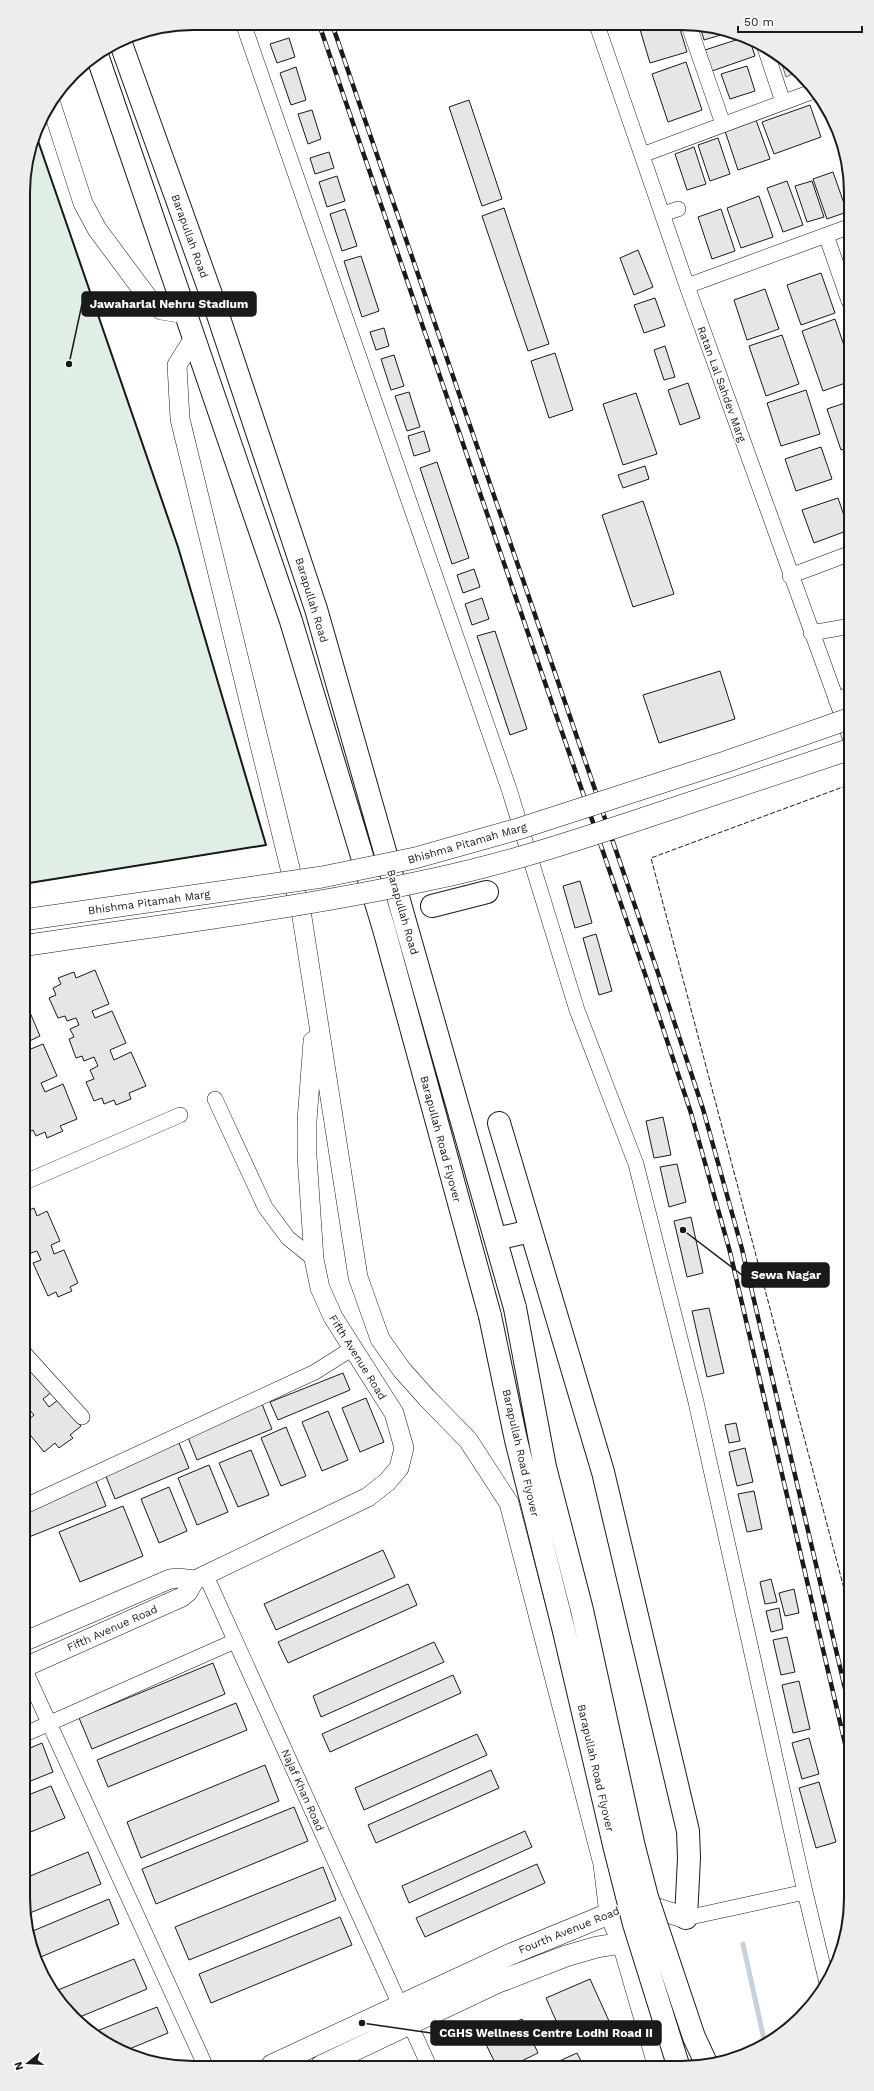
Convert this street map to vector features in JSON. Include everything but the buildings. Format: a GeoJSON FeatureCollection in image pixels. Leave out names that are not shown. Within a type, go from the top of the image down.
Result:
{"type":"FeatureCollection","features":[{"type":"Feature","properties":{"kind":"highway","name":"Barapullah Road"},"geometry":{"type":"LineString","coordinates":[[122,46],[214,305],[316,609],[476,1169]]}},
{"type":"Feature","properties":{"kind":"highway"},"geometry":{"type":"LineString","coordinates":[[99,60],[194,338]]}},
{"type":"Feature","properties":{"kind":"highway","name":"Barapullah Road Flyover"},"geometry":{"type":"LineString","coordinates":[[194,338],[291,621],[384,928],[490,1316],[516,1440],[563,1627],[634,1924],[679,2061]]}},
{"type":"Feature","properties":{"kind":"highway"},"geometry":{"type":"LineString","coordinates":[[432,906],[487,892]]}},
{"type":"Feature","properties":{"kind":"highway"},"geometry":{"type":"LineString","coordinates":[[499,1123],[603,1472],[688,1831],[689,1858],[686,1918]]}},
{"type":"Feature","properties":{"kind":"highway"},"geometry":{"type":"LineString","coordinates":[[476,1169],[510,1160]]}},
{"type":"Feature","properties":{"kind":"highway","name":"Barapullah Road Flyover"},"geometry":{"type":"LineString","coordinates":[[476,1169],[515,1308],[545,1466],[582,1610],[634,1847],[647,1897],[694,2037],[704,2060]]}},
{"type":"Feature","properties":{"kind":"highway"},"geometry":{"type":"LineString","coordinates":[[496,1239],[531,1231]]}},
{"type":"Feature","properties":{"kind":"main road","name":"Bhishma Pitamah Marg"},"geometry":{"type":"LineString","coordinates":[[30,919],[322,877],[415,858],[526,826],[726,762],[844,720]]}},
{"type":"Feature","properties":{"kind":"main road"},"geometry":{"type":"LineString","coordinates":[[30,945],[333,899],[433,879],[518,859],[725,792],[844,751]]}},
{"type":"Feature","properties":{"kind":"main road","name":"Fourth Avenue Road"},"geometry":{"type":"LineString","coordinates":[[282,2061],[511,1954],[610,1914],[634,1906],[645,1905],[686,1918]]}},
{"type":"Feature","properties":{"kind":"main road","name":"Fourth Avenue Road"},"geometry":{"type":"LineString","coordinates":[[332,2061],[496,1983],[566,1956],[597,1947],[622,1944],[648,1938],[686,1918]]}},
{"type":"Feature","properties":{"kind":"street"},"geometry":{"type":"LineString","coordinates":[[244,30],[506,782],[577,1010],[642,1186],[696,1402],[805,1892],[825,1974]]}},
{"type":"Feature","properties":{"kind":"street","name":"Ratan Lal Sahdev Marg"},"geometry":{"type":"LineString","coordinates":[[598,30],[790,576],[844,721]]}},
{"type":"Feature","properties":{"kind":"street"},"geometry":{"type":"LineString","coordinates":[[690,30],[723,124]]}},
{"type":"Feature","properties":{"kind":"street"},"geometry":{"type":"LineString","coordinates":[[767,54],[783,102]]}},
{"type":"Feature","properties":{"kind":"street"},"geometry":{"type":"LineString","coordinates":[[642,155],[809,92]]}},
{"type":"Feature","properties":{"kind":"street"},"geometry":{"type":"LineString","coordinates":[[53,110],[83,203],[98,229],[149,299],[161,310],[186,314]]}},
{"type":"Feature","properties":{"kind":"street"},"geometry":{"type":"LineString","coordinates":[[663,214],[678,209]]}},
{"type":"Feature","properties":{"kind":"street"},"geometry":{"type":"LineString","coordinates":[[687,286],[844,229]]}},
{"type":"Feature","properties":{"kind":"street"},"geometry":{"type":"LineString","coordinates":[[826,235],[844,286]]}},
{"type":"Feature","properties":{"kind":"street"},"geometry":{"type":"LineString","coordinates":[[194,338],[177,365],[180,419],[302,917],[358,1277],[367,1307],[380,1339],[402,1370],[468,1440],[509,1503],[602,1864],[610,1914],[622,1944],[656,2061]]}},
{"type":"Feature","properties":{"kind":"street"},"geometry":{"type":"LineString","coordinates":[[790,576],[844,556]]}},
{"type":"Feature","properties":{"kind":"street"},"geometry":{"type":"LineString","coordinates":[[811,633],[844,627]]}},
{"type":"Feature","properties":{"kind":"street"},"geometry":{"type":"LineString","coordinates":[[836,700],[844,697]]}},
{"type":"Feature","properties":{"kind":"street","name":"Fifth Avenue Road"},"geometry":{"type":"LineString","coordinates":[[30,1665],[182,1597],[201,1578],[368,1497],[387,1482],[398,1468],[404,1448],[394,1413],[333,1318],[320,1288],[314,1259],[307,1156],[307,1121],[316,1010]]}},
{"type":"Feature","properties":{"kind":"street"},"geometry":{"type":"LineString","coordinates":[[215,1098],[265,1207],[288,1238],[314,1259]]}},
{"type":"Feature","properties":{"kind":"street"},"geometry":{"type":"LineString","coordinates":[[30,1180],[180,1115]]}},
{"type":"Feature","properties":{"kind":"street"},"geometry":{"type":"LineString","coordinates":[[30,1504],[315,1372],[353,1348]]}},
{"type":"Feature","properties":{"kind":"street"},"geometry":{"type":"LineString","coordinates":[[30,1360],[82,1417]]}},
{"type":"Feature","properties":{"kind":"street","name":"Fifth Avenue Road"},"geometry":{"type":"LineString","coordinates":[[30,1639],[170,1579],[201,1578]]}},
{"type":"Feature","properties":{"kind":"street","name":"Najaf Khan Road"},"geometry":{"type":"LineString","coordinates":[[201,1578],[235,1641],[400,2005]]}},
{"type":"Feature","properties":{"kind":"street"},"geometry":{"type":"LineString","coordinates":[[30,1732],[235,1641]]}},
{"type":"Feature","properties":{"kind":"street"},"geometry":{"type":"LineString","coordinates":[[30,1681],[204,2061]]}},
{"type":"Feature","properties":{"kind":"street"},"geometry":{"type":"LineString","coordinates":[[602,1864],[620,1884],[634,1906],[648,1938],[679,2061]]}},
{"type":"Feature","properties":{"kind":"street"},"geometry":{"type":"LineString","coordinates":[[686,1918],[805,1892]]}},
{"type":"Feature","properties":{"kind":"street"},"geometry":{"type":"LineString","coordinates":[[410,2024],[427,2061]]}},
{"type":"Feature","properties":{"kind":"green space"},"geometry":{"type":"Polygon","coordinates":[[[782,66],[792,74],[786,77],[782,66]]]}},
{"type":"Feature","properties":{"kind":"green space"},"geometry":{"type":"Polygon","coordinates":[[[38,142],[178,547],[266,845],[30,883],[30,182],[33,161],[38,142]]]}},
{"type":"Feature","properties":{"kind":"waterway"},"geometry":{"type":"LineString","coordinates":[[743,1944],[764,2039]]}},
{"type":"Feature","properties":{"kind":"railway"},"geometry":{"type":"LineString","coordinates":[[321,30],[645,974],[691,1113],[730,1252],[844,1739]]}},
{"type":"Feature","properties":{"kind":"railway"},"geometry":{"type":"LineString","coordinates":[[334,30],[657,970],[703,1109],[742,1249],[844,1684]]}},
{"type":"Feature","properties":{"kind":"fence"},"geometry":{"type":"LineString","coordinates":[[844,787],[651,858],[844,1589]]}},
{"type":"Feature","properties":{"kind":"wall"},"geometry":{"type":"LineString","coordinates":[[30,883],[266,845],[178,547],[38,142]]}},
{"type":"Feature","properties":{"kind":"place","name":"Jawaharlal Nehru Stadium"},"geometry":{"type":"Point","coordinates":[69,364]}},
{"type":"Feature","properties":{"kind":"place","name":"Sewa Nagar"},"geometry":{"type":"Point","coordinates":[683,1230]}},
{"type":"Feature","properties":{"kind":"place","name":"CGHS Wellness Centre Lodhi Road II"},"geometry":{"type":"Point","coordinates":[362,2023]}}]}
